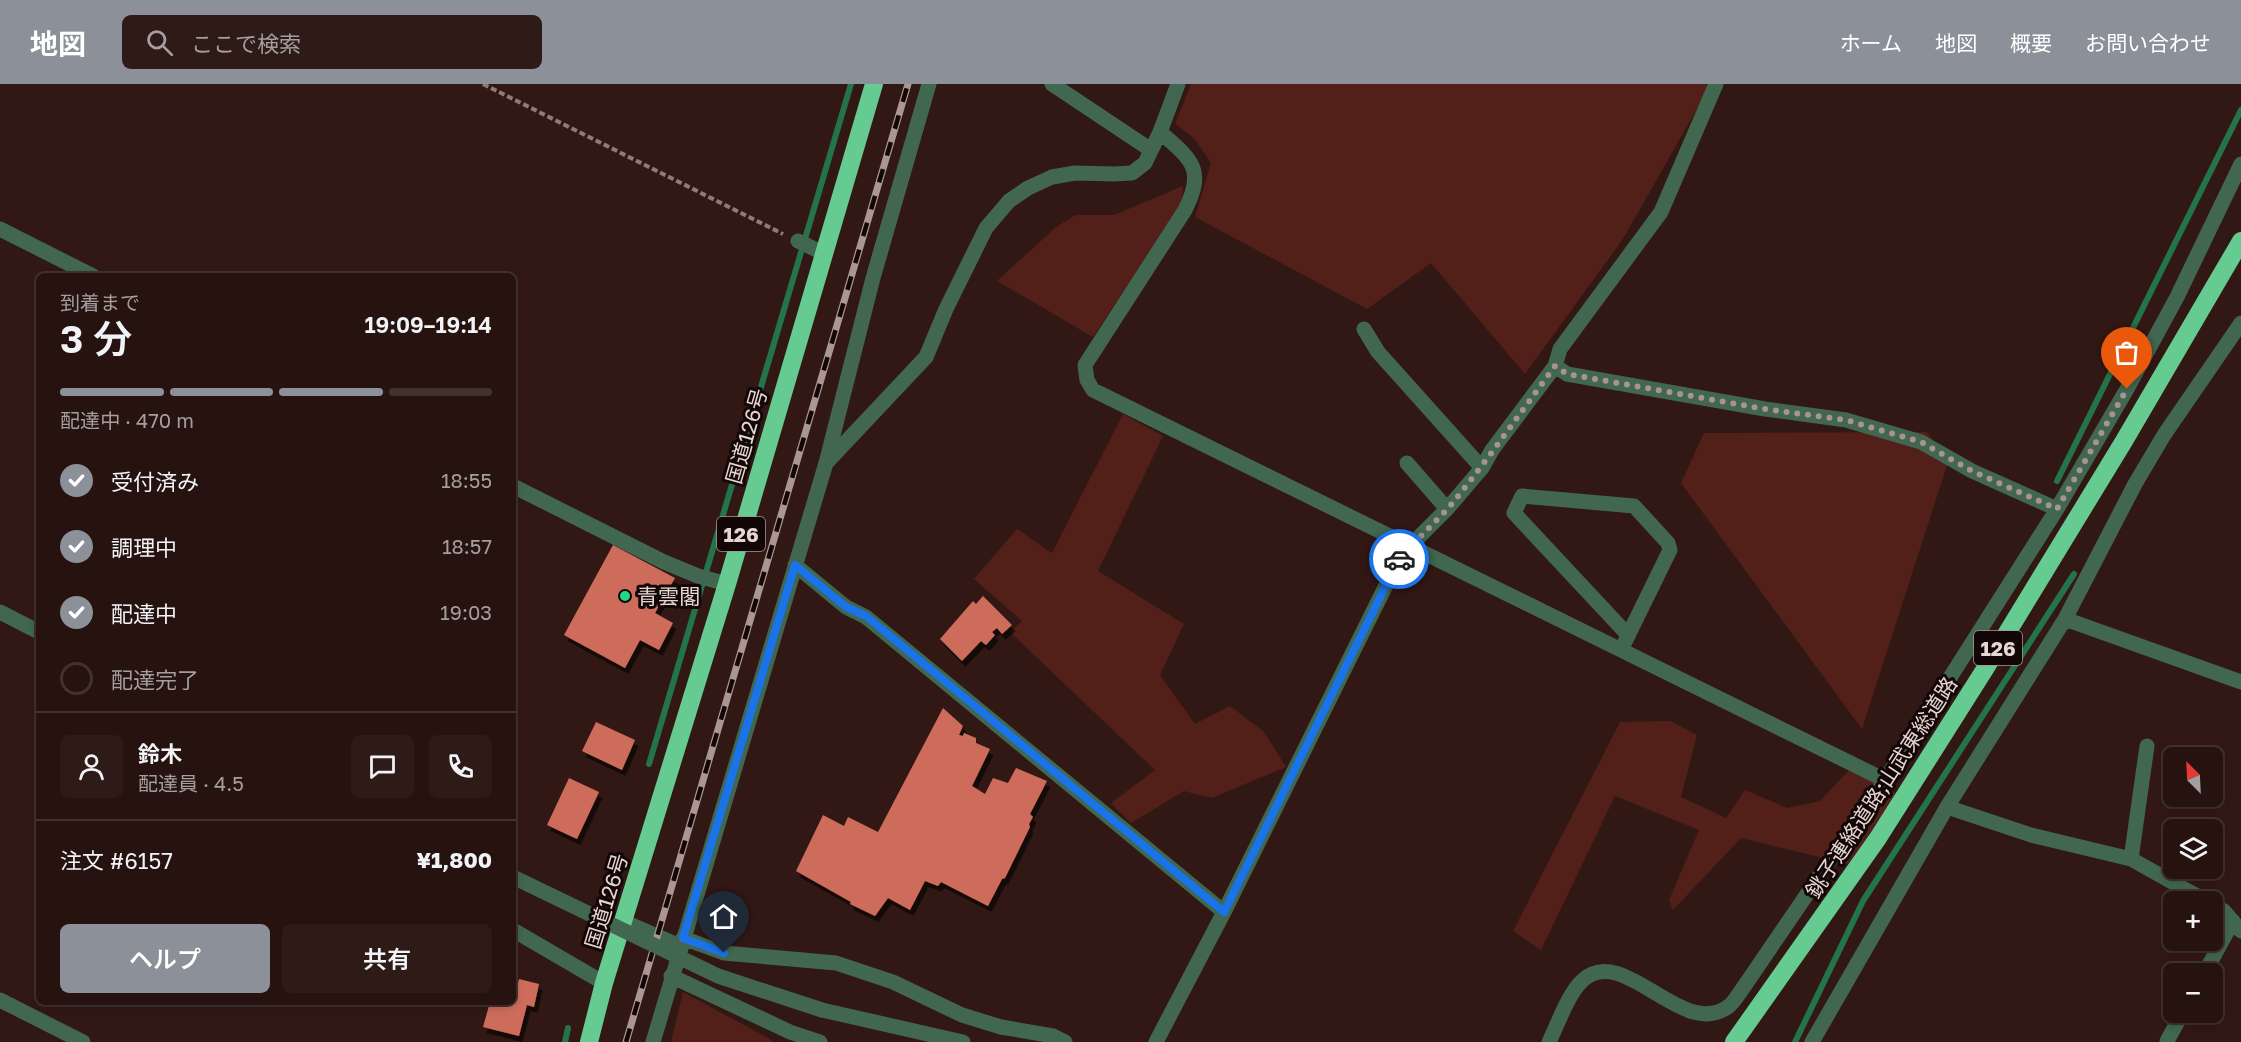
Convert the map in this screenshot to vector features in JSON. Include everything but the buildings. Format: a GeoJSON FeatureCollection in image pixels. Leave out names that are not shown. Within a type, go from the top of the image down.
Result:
{"type":"FeatureCollection","features":[{"type":"Feature","properties":{"kind":"highway","name":"国道126号"},"geometry":{"type":"LineString","coordinates":[[589,1042],[604,983],[727,584],[810,247],[874,84]]}},
{"type":"Feature","properties":{"kind":"highway","name":"銚子連絡道路;山武東総道路"},"geometry":{"type":"LineString","coordinates":[[1734,1042],[1878,838],[1979,679],[2124,441],[2241,241]]}},
{"type":"Feature","properties":{"kind":"street"},"geometry":{"type":"LineString","coordinates":[[653,1042],[826,463],[873,278],[929,84]]}},
{"type":"Feature","properties":{"kind":"street"},"geometry":{"type":"LineString","coordinates":[[1052,84],[1151,150]]}},
{"type":"Feature","properties":{"kind":"street"},"geometry":{"type":"LineString","coordinates":[[826,463],[926,357],[946,309],[986,228],[1009,201],[1028,188],[1052,177],[1074,173],[1132,172],[1145,163],[1160,132],[1178,84]]}},
{"type":"Feature","properties":{"kind":"street"},"geometry":{"type":"LineString","coordinates":[[1156,1042],[1224,912],[1401,555],[1407,546],[1419,538],[1447,509],[1482,468],[1492,450],[1555,366],[1560,349],[1661,212],[1716,84]]}},
{"type":"Feature","properties":{"kind":"street"},"geometry":{"type":"LineString","coordinates":[[1160,132],[1188,157],[1194,174],[1195,190],[1085,365],[1087,380],[1094,390],[1884,780]]}},
{"type":"Feature","properties":{"kind":"street"},"geometry":{"type":"LineString","coordinates":[[1550,1042],[1574,990],[1583,979],[1598,973],[1613,970],[1693,1013],[1710,1014],[1729,1006],[1741,991],[1884,780],[2057,509],[2133,379],[2241,164]]}},
{"type":"Feature","properties":{"kind":"street"},"geometry":{"type":"LineString","coordinates":[[0,229],[87,273]]}},
{"type":"Feature","properties":{"kind":"street"},"geometry":{"type":"LineString","coordinates":[[1812,1042],[1947,807],[2065,619],[2146,464],[2241,323]]}},
{"type":"Feature","properties":{"kind":"street"},"geometry":{"type":"LineString","coordinates":[[1364,329],[1378,352],[1482,468]]}},
{"type":"Feature","properties":{"kind":"street"},"geometry":{"type":"LineString","coordinates":[[1555,366],[1567,374],[1765,409],[1846,420],[1921,442],[1972,471],[2057,509]]}},
{"type":"Feature","properties":{"kind":"street"},"geometry":{"type":"LineString","coordinates":[[1407,463],[1447,509]]}},
{"type":"Feature","properties":{"kind":"street"},"geometry":{"type":"LineString","coordinates":[[516,488],[664,562],[703,578],[727,584]]}},
{"type":"Feature","properties":{"kind":"street"},"geometry":{"type":"LineString","coordinates":[[1621,650],[1670,550],[1668,543],[1634,506],[1522,496],[1514,513],[1628,635]]}},
{"type":"Feature","properties":{"kind":"street"},"geometry":{"type":"LineString","coordinates":[[795,565],[846,607],[866,616],[1224,912]]}},
{"type":"Feature","properties":{"kind":"street"},"geometry":{"type":"LineString","coordinates":[[0,612],[36,630]]}},
{"type":"Feature","properties":{"kind":"street"},"geometry":{"type":"LineString","coordinates":[[2065,619],[2241,682]]}},
{"type":"Feature","properties":{"kind":"street"},"geometry":{"type":"LineString","coordinates":[[2131,859],[2147,746]]}},
{"type":"Feature","properties":{"kind":"street"},"geometry":{"type":"LineString","coordinates":[[1947,807],[2031,836],[2131,859],[2188,891]]}},
{"type":"Feature","properties":{"kind":"street"},"geometry":{"type":"LineString","coordinates":[[516,878],[718,976],[822,1010],[963,1042]]}},
{"type":"Feature","properties":{"kind":"street"},"geometry":{"type":"LineString","coordinates":[[2212,963],[2237,926],[2223,910]]}},
{"type":"Feature","properties":{"kind":"street"},"geometry":{"type":"LineString","coordinates":[[623,921],[682,942],[724,953],[836,963],[893,982],[962,1015],[1001,1027],[1053,1036],[1065,1042]]}},
{"type":"Feature","properties":{"kind":"street"},"geometry":{"type":"LineString","coordinates":[[516,932],[604,983]]}},
{"type":"Feature","properties":{"kind":"street"},"geometry":{"type":"LineString","coordinates":[[671,976],[790,1032],[820,1042]]}},
{"type":"Feature","properties":{"kind":"street"},"geometry":{"type":"LineString","coordinates":[[0,1000],[83,1042]]}},
{"type":"Feature","properties":{"kind":"street"},"geometry":{"type":"LineString","coordinates":[[2167,1041],[2176,1023]]}},
{"type":"Feature","properties":{"kind":"path"},"geometry":{"type":"LineString","coordinates":[[483,84],[810,247]]}},
{"type":"Feature","properties":{"kind":"shaded area"},"geometry":{"type":"Polygon","coordinates":[[[1191,84],[1711,84],[1623,239],[1525,374],[1431,263],[1367,309],[1195,217],[1211,163],[1194,138],[1175,124],[1191,84]]]}},
{"type":"Feature","properties":{"kind":"shaded area"},"geometry":{"type":"Polygon","coordinates":[[[1183,186],[1182,203],[1093,337],[997,281],[1055,228],[1075,215],[1114,215],[1183,186]]]}},
{"type":"Feature","properties":{"kind":"shaded area"},"geometry":{"type":"Polygon","coordinates":[[[1123,414],[1163,436],[1098,571],[1184,624],[1160,675],[1195,724],[1230,706],[1264,732],[1286,767],[1212,798],[1184,791],[1131,823],[1111,803],[1155,770],[1010,632],[1022,621],[974,579],[1017,529],[1052,553],[1123,414]]]}},
{"type":"Feature","properties":{"kind":"shaded area"},"geometry":{"type":"Polygon","coordinates":[[[1927,432],[1948,462],[1862,729],[1681,483],[1704,433],[1927,432]]]}},
{"type":"Feature","properties":{"kind":"shaded area"},"geometry":{"type":"Polygon","coordinates":[[[1670,721],[1697,735],[1681,797],[1726,818],[1745,790],[1787,808],[1820,801],[1852,767],[1897,794],[1848,864],[1741,838],[1673,910],[1669,900],[1699,830],[1615,796],[1541,950],[1513,931],[1620,722],[1670,721]]]}},
{"type":"Feature","properties":{"kind":"shaded area"},"geometry":{"type":"Polygon","coordinates":[[[683,992],[772,1040],[772,1042],[671,1042],[683,992]]]}},
{"type":"Feature","properties":{"kind":"waterway"},"geometry":{"type":"LineString","coordinates":[[649,764],[851,84]]}},
{"type":"Feature","properties":{"kind":"waterway"},"geometry":{"type":"LineString","coordinates":[[2057,481],[2241,110]]}},
{"type":"Feature","properties":{"kind":"waterway"},"geometry":{"type":"LineString","coordinates":[[1795,1042],[1863,901],[2074,574]]}},
{"type":"Feature","properties":{"kind":"waterway"},"geometry":{"type":"LineString","coordinates":[[565,1042],[568,1028]]}},
{"type":"Feature","properties":{"kind":"railway"},"geometry":{"type":"LineString","coordinates":[[626,1042],[908,84]]}},
{"type":"Feature","properties":{"kind":"way so far"},"geometry":{"type":"LineString","coordinates":[[1399,559],[1407,546],[1419,538],[1447,509],[1482,468],[1492,450],[1555,366],[1567,374],[1765,409],[1846,420],[1921,442],[1972,471],[2057,509],[2127,389]]}},
{"type":"Feature","properties":{"kind":"place","name":"青雲閣"},"geometry":{"type":"Point","coordinates":[625,596]}},
{"type":"Feature","properties":{"kind":"route"},"geometry":{"type":"LineString","coordinates":[[724,953],[683,938],[795,565],[846,607],[866,616],[1224,912],[1399,559]]}}]}
